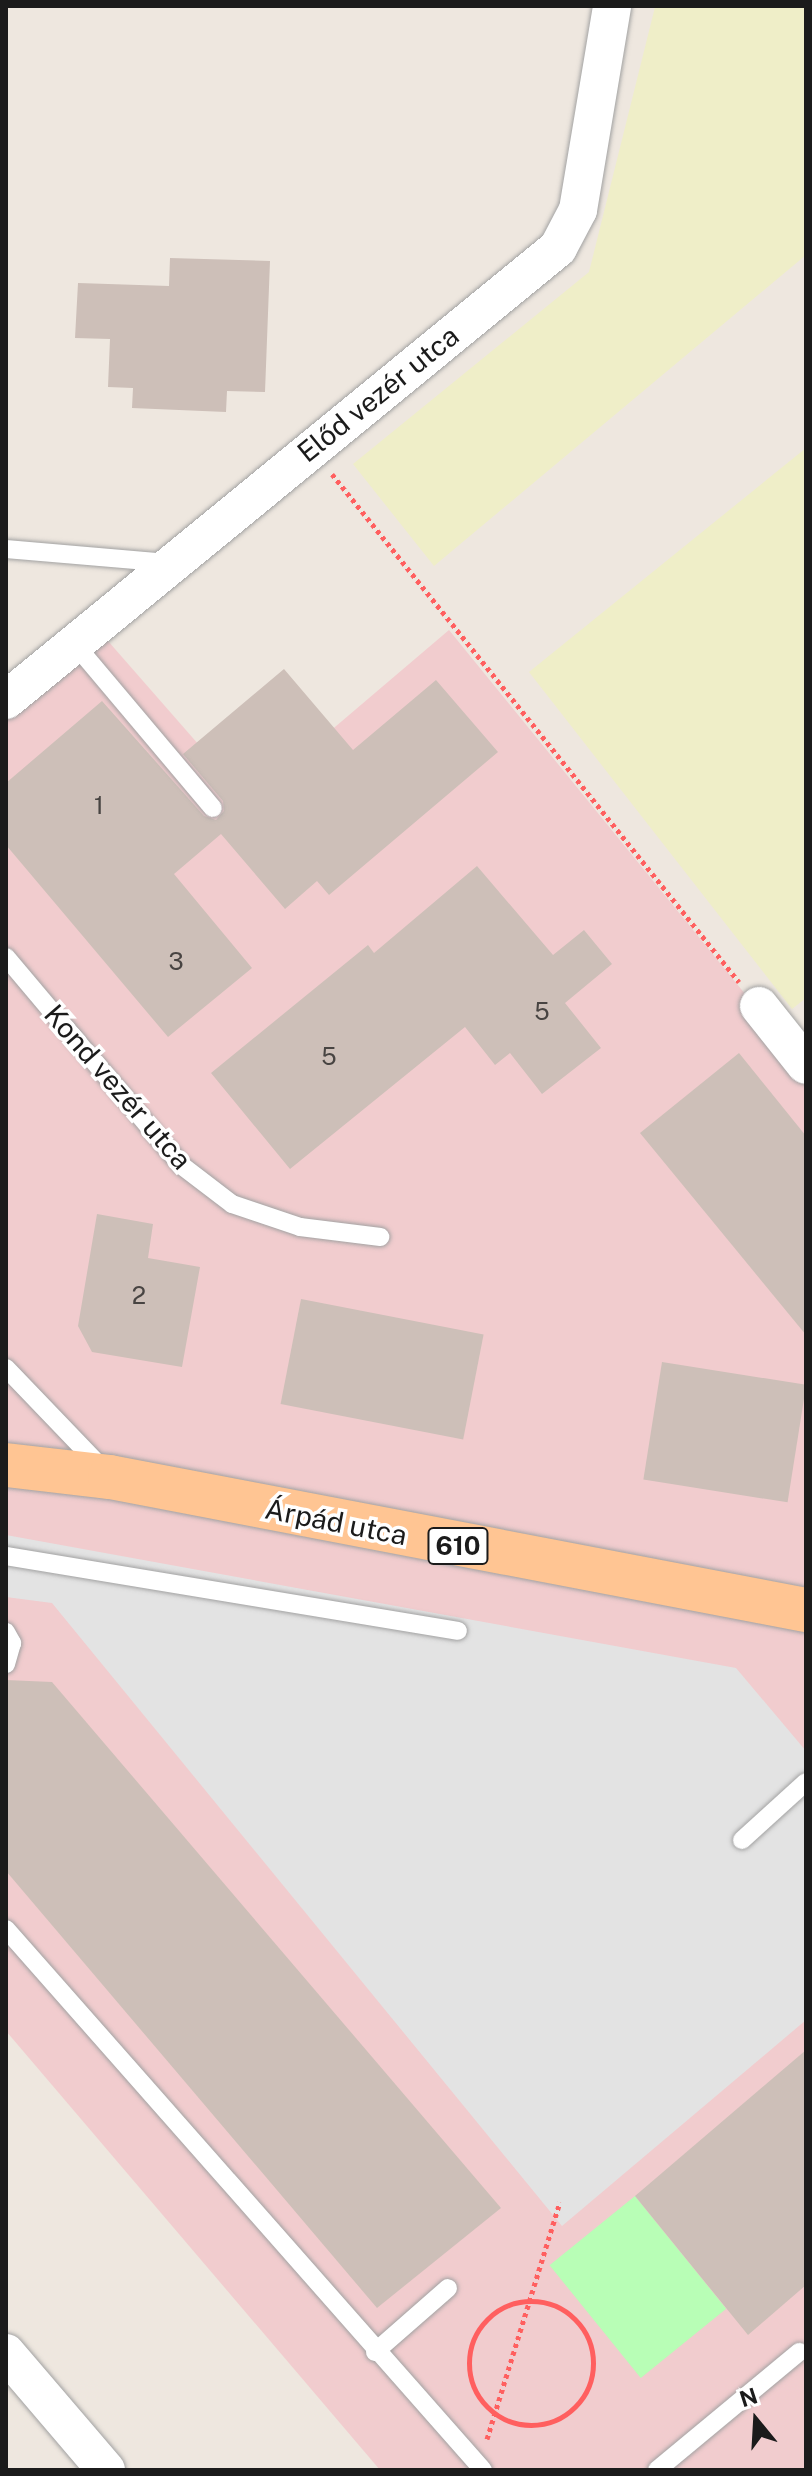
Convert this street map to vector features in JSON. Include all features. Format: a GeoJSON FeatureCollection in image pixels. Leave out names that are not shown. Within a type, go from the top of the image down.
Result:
{"type":"FeatureCollection","features":[{"type":"Feature","properties":{"kind":"main road","name":"Árpád utca"},"geometry":{"type":"LineString","coordinates":[[6,1465],[110,1477],[806,1610]]}},
{"type":"Feature","properties":{"kind":"street","name":"Előd vezér utca"},"geometry":{"type":"LineString","coordinates":[[6,700],[73,642],[558,248],[578,210],[612,6]]}},
{"type":"Feature","properties":{"kind":"street"},"geometry":{"type":"LineString","coordinates":[[759,1006],[806,1065]]}},
{"type":"Feature","properties":{"kind":"street"},"geometry":{"type":"LineString","coordinates":[[6,2353],[106,2470]]}},
{"type":"Feature","properties":{"kind":"lane"},"geometry":{"type":"LineString","coordinates":[[6,549],[170,563]]}},
{"type":"Feature","properties":{"kind":"lane"},"geometry":{"type":"LineString","coordinates":[[73,642],[213,808]]}},
{"type":"Feature","properties":{"kind":"lane","name":"Kond vezér utca"},"geometry":{"type":"LineString","coordinates":[[6,957],[181,1165],[232,1204],[300,1227],[380,1237]]}},
{"type":"Feature","properties":{"kind":"lane"},"geometry":{"type":"LineString","coordinates":[[6,1368],[110,1477]]}},
{"type":"Feature","properties":{"kind":"lane"},"geometry":{"type":"LineString","coordinates":[[6,1556],[458,1631]]}},
{"type":"Feature","properties":{"kind":"lane"},"geometry":{"type":"LineString","coordinates":[[6,1632],[12,1643],[6,1664]]}},
{"type":"Feature","properties":{"kind":"lane"},"geometry":{"type":"LineString","coordinates":[[742,1840],[806,1782]]}},
{"type":"Feature","properties":{"kind":"lane"},"geometry":{"type":"LineString","coordinates":[[6,1929],[375,2352],[481,2467]]}},
{"type":"Feature","properties":{"kind":"lane"},"geometry":{"type":"LineString","coordinates":[[375,2352],[448,2288]]}},
{"type":"Feature","properties":{"kind":"lane"},"geometry":{"type":"LineString","coordinates":[[657,2470],[799,2352]]}},
{"type":"Feature","properties":{"kind":"path"},"geometry":{"type":"LineString","coordinates":[[312,449],[759,1006]]}},
{"type":"Feature","properties":{"kind":"path"},"geometry":{"type":"LineString","coordinates":[[481,2467],[560,2202]]}},
{"type":"Feature","properties":{"kind":"path"},"geometry":{"type":"LineString","coordinates":[[530,2300],[552,2303],[585,2331],[593,2373],[572,2411],[554,2422],[532,2426],[495,2415],[471,2384],[470,2344],[493,2313],[530,2300]]}},
{"type":"Feature","properties":{"kind":"shaded area"},"geometry":{"type":"Polygon","coordinates":[[[94,625],[248,801],[449,630],[806,1069],[806,1598],[6,1455],[6,701],[94,625]]]}},
{"type":"Feature","properties":{"kind":"shaded area"},"geometry":{"type":"Polygon","coordinates":[[[6,1467],[806,1605],[806,2470],[380,2470],[6,2031],[6,1467]]]}},
{"type":"Feature","properties":{"kind":"shaded area"},"geometry":{"type":"Polygon","coordinates":[[[6,1535],[736,1668],[806,1751],[806,2020],[562,2226],[52,1603],[6,1597],[6,1535]]]}},
{"type":"Feature","properties":{"kind":"green space"},"geometry":{"type":"Polygon","coordinates":[[[806,6],[806,255],[434,566],[353,464],[589,272],[655,7],[806,6]]]}},
{"type":"Feature","properties":{"kind":"green space"},"geometry":{"type":"Polygon","coordinates":[[[806,448],[806,998],[792,1009],[529,672],[806,448]]]}},
{"type":"Feature","properties":{"kind":"green space"},"geometry":{"type":"Polygon","coordinates":[[[635,2196],[726,2309],[641,2378],[550,2265],[635,2196]]]}},
{"type":"Feature","properties":{"kind":"building"},"geometry":{"type":"Polygon","coordinates":[[[170,258],[270,261],[265,392],[227,391],[226,412],[132,408],[133,388],[108,387],[110,339],[75,338],[78,283],[169,286],[170,258]]]}},
{"type":"Feature","properties":{"kind":"building"},"geometry":{"type":"Polygon","coordinates":[[[284,669],[353,750],[436,680],[498,752],[329,895],[317,881],[285,909],[221,834],[174,874],[252,968],[168,1037],[6,845],[6,783],[102,701],[204,816],[216,820],[224,811],[223,801],[183,754],[284,669]]]}},
{"type":"Feature","properties":{"kind":"building"},"geometry":{"type":"Polygon","coordinates":[[[477,866],[553,955],[584,930],[612,964],[565,1003],[601,1048],[542,1094],[510,1053],[495,1065],[465,1027],[290,1169],[211,1073],[368,945],[374,953],[477,866]]]}},
{"type":"Feature","properties":{"kind":"building"},"geometry":{"type":"Polygon","coordinates":[[[739,1053],[806,1136],[806,1335],[640,1133],[739,1053]]]}},
{"type":"Feature","properties":{"kind":"building"},"geometry":{"type":"Polygon","coordinates":[[[97,1214],[153,1224],[148,1258],[200,1267],[182,1367],[92,1352],[78,1326],[97,1214]]]}},
{"type":"Feature","properties":{"kind":"building"},"geometry":{"type":"Polygon","coordinates":[[[301,1299],[484,1334],[463,1440],[281,1404],[301,1299]]]}},
{"type":"Feature","properties":{"kind":"building"},"geometry":{"type":"Polygon","coordinates":[[[662,1362],[806,1385],[788,1502],[643,1480],[662,1362]]]}},
{"type":"Feature","properties":{"kind":"building"},"geometry":{"type":"Polygon","coordinates":[[[6,1680],[52,1682],[501,2208],[377,2308],[6,1871],[6,1680]]]}},
{"type":"Feature","properties":{"kind":"building"},"geometry":{"type":"Polygon","coordinates":[[[806,2050],[806,2285],[748,2335],[635,2196],[806,2050]]]}}]}
